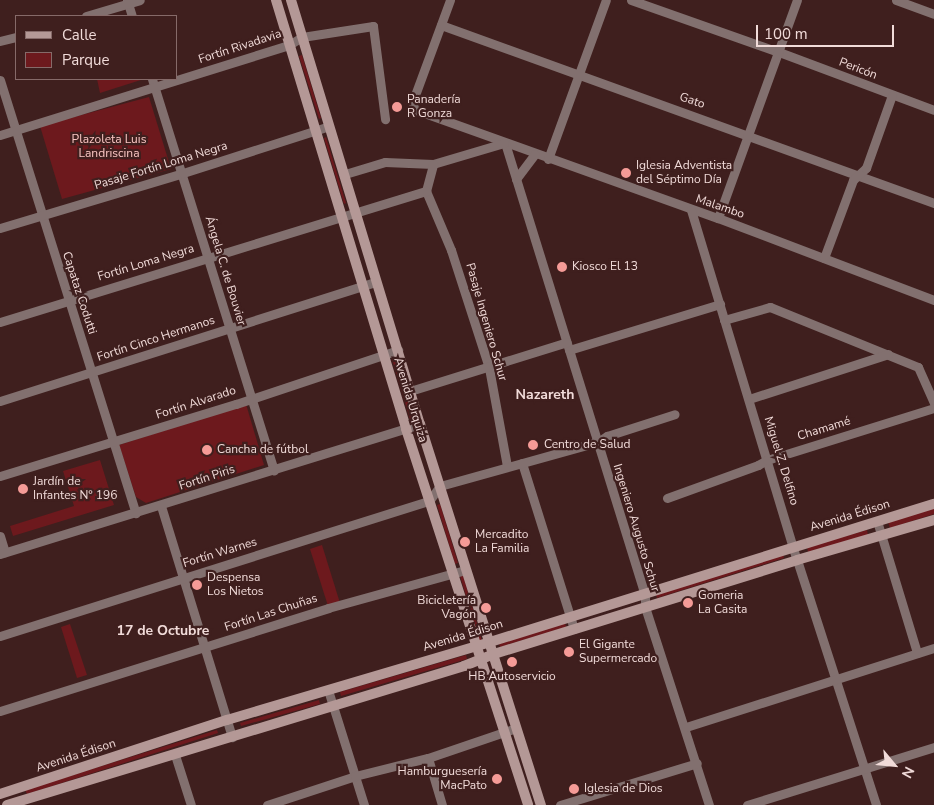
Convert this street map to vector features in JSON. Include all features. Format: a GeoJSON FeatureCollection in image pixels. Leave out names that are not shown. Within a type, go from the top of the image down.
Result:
{"type":"FeatureCollection","features":[{"type":"Feature","properties":{"kind":"main road","name":"Avenida Urquiza"},"geometry":{"type":"LineString","coordinates":[[276,0],[406,429],[452,574],[506,732],[528,805]]}},
{"type":"Feature","properties":{"kind":"main road","name":"Avenida Urquiza"},"geometry":{"type":"LineString","coordinates":[[291,0],[465,570],[494,654],[540,805]]}},
{"type":"Feature","properties":{"kind":"main road","name":"Avenida Édison"},"geometry":{"type":"LineString","coordinates":[[0,794],[227,720],[570,618],[793,546],[934,504]]}},
{"type":"Feature","properties":{"kind":"main road"},"geometry":{"type":"LineString","coordinates":[[14,804],[481,661],[494,654],[797,560],[934,520]]}},
{"type":"Feature","properties":{"kind":"street"},"geometry":{"type":"LineString","coordinates":[[89,15],[140,0]]}},
{"type":"Feature","properties":{"kind":"street"},"geometry":{"type":"LineString","coordinates":[[441,25],[450,0]]}},
{"type":"Feature","properties":{"kind":"street"},"geometry":{"type":"LineString","coordinates":[[548,158],[606,0]]}},
{"type":"Feature","properties":{"kind":"street","name":"Pericón"},"geometry":{"type":"LineString","coordinates":[[631,0],[779,52],[892,96],[934,110]]}},
{"type":"Feature","properties":{"kind":"street"},"geometry":{"type":"LineString","coordinates":[[718,218],[797,0]]}},
{"type":"Feature","properties":{"kind":"street"},"geometry":{"type":"LineString","coordinates":[[896,0],[934,14]]}},
{"type":"Feature","properties":{"kind":"street"},"geometry":{"type":"LineString","coordinates":[[128,2],[132,15]]}},
{"type":"Feature","properties":{"kind":"street","name":"Gato"},"geometry":{"type":"LineString","coordinates":[[441,25],[748,134],[934,203]]}},
{"type":"Feature","properties":{"kind":"street","name":"Malambo"},"geometry":{"type":"LineString","coordinates":[[441,25],[414,98],[413,109],[534,154],[718,218],[934,300]]}},
{"type":"Feature","properties":{"kind":"street","name":"Fortín Rivadavia"},"geometry":{"type":"LineString","coordinates":[[178,76],[289,45],[302,37],[373,26],[385,119]]}},
{"type":"Feature","properties":{"kind":"street"},"geometry":{"type":"LineString","coordinates":[[0,41],[15,36]]}},
{"type":"Feature","properties":{"kind":"street","name":"Capataz Codutti"},"geometry":{"type":"LineString","coordinates":[[0,80],[136,513]]}},
{"type":"Feature","properties":{"kind":"street","name":"Fortín Rivadavia"},"geometry":{"type":"LineString","coordinates":[[0,135],[153,83]]}},
{"type":"Feature","properties":{"kind":"street","name":"Ángela C. de Bouvier"},"geometry":{"type":"LineString","coordinates":[[153,83],[274,470]]}},
{"type":"Feature","properties":{"kind":"street"},"geometry":{"type":"LineString","coordinates":[[824,258],[853,180],[866,168],[892,96]]}},
{"type":"Feature","properties":{"kind":"street","name":"Pasaje Fortín Loma Negra"},"geometry":{"type":"LineString","coordinates":[[0,228],[183,174],[328,126]]}},
{"type":"Feature","properties":{"kind":"street"},"geometry":{"type":"LineString","coordinates":[[345,174],[385,162],[433,164],[505,142]]}},
{"type":"Feature","properties":{"kind":"street","name":"Ingeniero Augusto Schur"},"geometry":{"type":"LineString","coordinates":[[505,142],[645,594],[645,607],[710,805]]}},
{"type":"Feature","properties":{"kind":"street"},"geometry":{"type":"LineString","coordinates":[[516,179],[534,154]]}},
{"type":"Feature","properties":{"kind":"street"},"geometry":{"type":"LineString","coordinates":[[426,191],[433,164]]}},
{"type":"Feature","properties":{"kind":"street","name":"Fortín Loma Negra"},"geometry":{"type":"LineString","coordinates":[[0,322],[426,191]]}},
{"type":"Feature","properties":{"kind":"street","name":"Pasaje Ingeniero Schur"},"geometry":{"type":"LineString","coordinates":[[426,191],[451,250],[488,368],[507,466]]}},
{"type":"Feature","properties":{"kind":"street","name":"Miguel Z. Delfino"},"geometry":{"type":"LineString","coordinates":[[691,210],[797,560],[876,805]]}},
{"type":"Feature","properties":{"kind":"street","name":"Fortín Cinco Hermanos"},"geometry":{"type":"LineString","coordinates":[[0,400],[376,282]]}},
{"type":"Feature","properties":{"kind":"street"},"geometry":{"type":"LineString","coordinates":[[410,391],[720,304]]}},
{"type":"Feature","properties":{"kind":"street"},"geometry":{"type":"LineString","coordinates":[[724,320],[770,307],[918,367],[934,403]]}},
{"type":"Feature","properties":{"kind":"street","name":"Fortín Alvarado"},"geometry":{"type":"LineString","coordinates":[[0,476],[114,442],[383,353],[398,350]]}},
{"type":"Feature","properties":{"kind":"street"},"geometry":{"type":"LineString","coordinates":[[749,399],[888,354]]}},
{"type":"Feature","properties":{"kind":"street","name":"Chamamé"},"geometry":{"type":"LineString","coordinates":[[667,498],[767,460],[934,408]]}},
{"type":"Feature","properties":{"kind":"street"},"geometry":{"type":"LineString","coordinates":[[430,501],[440,486],[598,442],[607,436],[675,414]]}},
{"type":"Feature","properties":{"kind":"street","name":"Fortín Piris"},"geometry":{"type":"LineString","coordinates":[[3,553],[161,506],[420,424]]}},
{"type":"Feature","properties":{"kind":"street"},"geometry":{"type":"LineString","coordinates":[[522,463],[574,630]]}},
{"type":"Feature","properties":{"kind":"street","name":"Fortín Warnes"},"geometry":{"type":"LineString","coordinates":[[0,636],[430,501]]}},
{"type":"Feature","properties":{"kind":"street"},"geometry":{"type":"LineString","coordinates":[[161,506],[232,737]]}},
{"type":"Feature","properties":{"kind":"street"},"geometry":{"type":"LineString","coordinates":[[877,521],[917,653]]}},
{"type":"Feature","properties":{"kind":"street"},"geometry":{"type":"LineString","coordinates":[[0,536],[3,553]]}},
{"type":"Feature","properties":{"kind":"street","name":"Fortín Las Chuñas"},"geometry":{"type":"LineString","coordinates":[[0,711],[334,606],[465,570]]}},
{"type":"Feature","properties":{"kind":"street"},"geometry":{"type":"LineString","coordinates":[[686,728],[934,648]]}},
{"type":"Feature","properties":{"kind":"street"},"geometry":{"type":"LineString","coordinates":[[328,690],[364,805]]}},
{"type":"Feature","properties":{"kind":"street"},"geometry":{"type":"LineString","coordinates":[[273,804],[356,776],[428,758],[516,728]]}},
{"type":"Feature","properties":{"kind":"street"},"geometry":{"type":"LineString","coordinates":[[747,805],[934,747]]}},
{"type":"Feature","properties":{"kind":"street"},"geometry":{"type":"LineString","coordinates":[[175,755],[191,805]]}},
{"type":"Feature","properties":{"kind":"street"},"geometry":{"type":"LineString","coordinates":[[428,758],[442,805]]}},
{"type":"Feature","properties":{"kind":"street"},"geometry":{"type":"LineString","coordinates":[[560,805],[697,763]]}},
{"type":"Feature","properties":{"kind":"street"},"geometry":{"type":"LineString","coordinates":[[13,790],[14,804]]}},
{"type":"Feature","properties":{"kind":"green space"},"geometry":{"type":"Polygon","coordinates":[[[302,55],[321,118],[319,119],[299,56],[302,55]]]}},
{"type":"Feature","properties":{"kind":"green space"},"geometry":{"type":"Polygon","coordinates":[[[97,80],[141,80],[100,93],[97,80]]]}},
{"type":"Feature","properties":{"kind":"green space","name":"Plazoleta Luis Landriscina"},"geometry":{"type":"Polygon","coordinates":[[[149,97],[171,169],[62,199],[40,126],[149,97]]]}},
{"type":"Feature","properties":{"kind":"green space"},"geometry":{"type":"Polygon","coordinates":[[[326,137],[346,203],[344,204],[324,138],[326,137]]]}},
{"type":"Feature","properties":{"kind":"green space"},"geometry":{"type":"Polygon","coordinates":[[[395,358],[413,418],[410,419],[392,359],[395,358]]]}},
{"type":"Feature","properties":{"kind":"green space"},"geometry":{"type":"Polygon","coordinates":[[[246,404],[264,465],[146,503],[136,497],[119,445],[246,404]]]}},
{"type":"Feature","properties":{"kind":"green space"},"geometry":{"type":"Polygon","coordinates":[[[100,460],[114,505],[13,536],[10,526],[74,506],[63,471],[100,460]]]}},
{"type":"Feature","properties":{"kind":"green space"},"geometry":{"type":"Polygon","coordinates":[[[440,504],[458,563],[455,564],[437,505],[440,504]]]}},
{"type":"Feature","properties":{"kind":"green space"},"geometry":{"type":"Polygon","coordinates":[[[934,508],[934,514],[890,528],[888,522],[934,508]]]}},
{"type":"Feature","properties":{"kind":"green space"},"geometry":{"type":"Polygon","coordinates":[[[867,530],[868,535],[808,552],[807,547],[867,530]]]}},
{"type":"Feature","properties":{"kind":"green space"},"geometry":{"type":"Polygon","coordinates":[[[322,545],[340,603],[328,606],[310,549],[322,545]]]}},
{"type":"Feature","properties":{"kind":"green space"},"geometry":{"type":"Polygon","coordinates":[[[783,554],[784,558],[657,598],[656,595],[783,554]]]}},
{"type":"Feature","properties":{"kind":"green space"},"geometry":{"type":"Polygon","coordinates":[[[463,575],[482,641],[480,642],[460,576],[463,575]]]}},
{"type":"Feature","properties":{"kind":"green space"},"geometry":{"type":"Polygon","coordinates":[[[565,623],[566,627],[500,647],[499,643],[565,623]]]}},
{"type":"Feature","properties":{"kind":"green space"},"geometry":{"type":"Polygon","coordinates":[[[70,624],[87,675],[77,678],[61,627],[70,624]]]}},
{"type":"Feature","properties":{"kind":"green space"},"geometry":{"type":"Polygon","coordinates":[[[466,655],[467,659],[341,696],[340,692],[466,655]]]}},
{"type":"Feature","properties":{"kind":"green space"},"geometry":{"type":"Polygon","coordinates":[[[319,700],[320,704],[241,726],[240,723],[319,700]]]}},
{"type":"Feature","properties":{"kind":"green space"},"geometry":{"type":"Polygon","coordinates":[[[217,730],[218,733],[27,794],[25,790],[217,730]]]}},
{"type":"Feature","properties":{"kind":"place","name":"Panadería R Gonza"},"geometry":{"type":"Point","coordinates":[397,107]}},
{"type":"Feature","properties":{"kind":"place","name":"Iglesia Adventista del Séptimo Día"},"geometry":{"type":"Point","coordinates":[626,173]}},
{"type":"Feature","properties":{"kind":"place","name":"Kiosco El 13"},"geometry":{"type":"Point","coordinates":[562,267]}},
{"type":"Feature","properties":{"kind":"place","name":"Centro de Salud"},"geometry":{"type":"Point","coordinates":[533,445]}},
{"type":"Feature","properties":{"kind":"place","name":"Cancha de fútbol"},"geometry":{"type":"Point","coordinates":[207,450]}},
{"type":"Feature","properties":{"kind":"place","name":"Jardín de Infantes N° 196"},"geometry":{"type":"Point","coordinates":[23,489]}},
{"type":"Feature","properties":{"kind":"place","name":"Mercadito La Familia"},"geometry":{"type":"Point","coordinates":[465,542]}},
{"type":"Feature","properties":{"kind":"place","name":"Despensa Los Nietos"},"geometry":{"type":"Point","coordinates":[197,585]}},
{"type":"Feature","properties":{"kind":"place","name":"Gomeria La Casita"},"geometry":{"type":"Point","coordinates":[688,603]}},
{"type":"Feature","properties":{"kind":"place","name":"Bicicletería Vagón"},"geometry":{"type":"Point","coordinates":[486,608]}},
{"type":"Feature","properties":{"kind":"place","name":"El Gigante Supermercado"},"geometry":{"type":"Point","coordinates":[569,652]}},
{"type":"Feature","properties":{"kind":"place","name":"HB Autoservicio"},"geometry":{"type":"Point","coordinates":[512,662]}},
{"type":"Feature","properties":{"kind":"place","name":"Hamburguesería MacPato"},"geometry":{"type":"Point","coordinates":[497,779]}},
{"type":"Feature","properties":{"kind":"place","name":"Iglesia de Dios"},"geometry":{"type":"Point","coordinates":[574,789]}},
{"type":"Feature","properties":{"kind":"district","name":"Nazareth"},"geometry":{"type":"Point","coordinates":[545,395]}},
{"type":"Feature","properties":{"kind":"district","name":"17 de Octubre"},"geometry":{"type":"Point","coordinates":[163,631]}}]}
